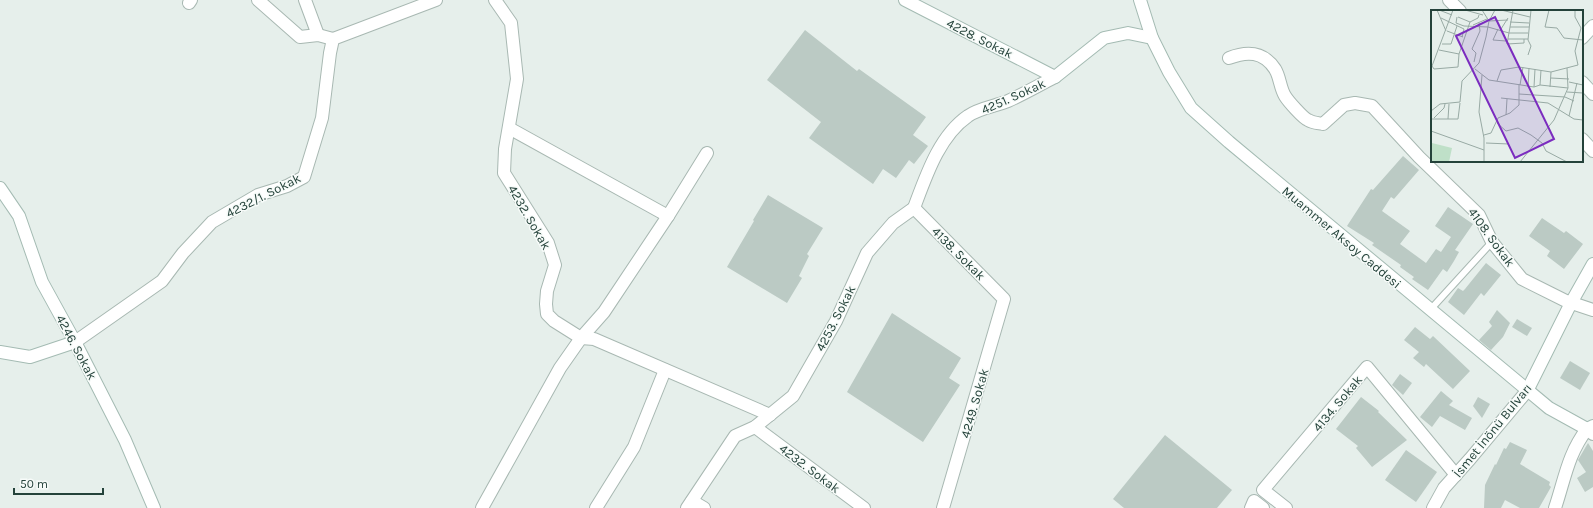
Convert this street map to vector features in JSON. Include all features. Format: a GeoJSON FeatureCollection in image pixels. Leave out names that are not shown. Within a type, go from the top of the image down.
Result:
{"type":"FeatureCollection","features":[{"type":"Feature","properties":{"kind":"street"},"geometry":{"type":"LineString","coordinates":[[258,0],[300,37],[318,36],[334,39],[436,0]]}},
{"type":"Feature","properties":{"kind":"street"},"geometry":{"type":"LineString","coordinates":[[305,0],[318,36]]}},
{"type":"Feature","properties":{"kind":"street","name":"4232. Sokak"},"geometry":{"type":"LineString","coordinates":[[495,0],[512,23],[517,79],[505,149],[504,173],[548,243],[555,265],[547,291],[547,314],[554,321],[581,338],[594,339],[770,415]]}},
{"type":"Feature","properties":{"kind":"street","name":"4228. Sokak"},"geometry":{"type":"LineString","coordinates":[[905,0],[1055,77]]}},
{"type":"Feature","properties":{"kind":"street","name":"Muammer Aksoy Caddesi"},"geometry":{"type":"LineString","coordinates":[[1140,0],[1152,38],[1169,72],[1192,108],[1229,142],[1549,408],[1591,430]]}},
{"type":"Feature","properties":{"kind":"street"},"geometry":{"type":"LineString","coordinates":[[1450,0],[1459,10]]}},
{"type":"Feature","properties":{"kind":"street"},"geometry":{"type":"LineString","coordinates":[[1583,37],[1593,26]]}},
{"type":"Feature","properties":{"kind":"street","name":"4251. Sokak"},"geometry":{"type":"LineString","coordinates":[[914,208],[924,181],[941,146],[956,125],[969,114],[1008,101],[1055,77],[1104,38],[1128,33],[1152,38]]}},
{"type":"Feature","properties":{"kind":"street","name":"4232/1. Sokak"},"geometry":{"type":"LineString","coordinates":[[0,352],[30,357],[75,342],[162,281],[183,253],[212,222],[258,195],[287,186],[304,176],[322,118],[330,54],[334,39]]}},
{"type":"Feature","properties":{"kind":"street","name":"4108. Sokak"},"geometry":{"type":"LineString","coordinates":[[1229,58],[1242,53],[1252,53],[1265,59],[1275,70],[1285,96],[1307,120],[1315,123],[1323,124],[1344,105],[1355,103],[1372,106],[1419,157],[1479,215],[1492,242],[1522,279],[1571,303],[1593,310]]}},
{"type":"Feature","properties":{"kind":"street"},"geometry":{"type":"LineString","coordinates":[[1583,83],[1593,94]]}},
{"type":"Feature","properties":{"kind":"street"},"geometry":{"type":"LineString","coordinates":[[509,128],[668,216]]}},
{"type":"Feature","properties":{"kind":"street"},"geometry":{"type":"LineString","coordinates":[[1583,140],[1593,151]]}},
{"type":"Feature","properties":{"kind":"street"},"geometry":{"type":"LineString","coordinates":[[482,508],[560,368],[581,338],[604,312],[668,216],[707,153]]}},
{"type":"Feature","properties":{"kind":"street","name":"4246. Sokak"},"geometry":{"type":"LineString","coordinates":[[0,188],[20,216],[42,282],[75,342],[125,440],[154,508]]}},
{"type":"Feature","properties":{"kind":"street","name":"4138. Sokak"},"geometry":{"type":"LineString","coordinates":[[914,208],[1004,299]]}},
{"type":"Feature","properties":{"kind":"street","name":"4253. Sokak"},"geometry":{"type":"LineString","coordinates":[[689,505],[735,436],[755,427],[793,396],[836,321],[867,253],[892,223],[914,208]]}},
{"type":"Feature","properties":{"kind":"street","name":"İsmet İnönü Bulvarı"},"geometry":{"type":"LineString","coordinates":[[1433,508],[1444,488],[1528,391],[1571,303],[1593,264]]}},
{"type":"Feature","properties":{"kind":"street","name":"4249. Sokak"},"geometry":{"type":"LineString","coordinates":[[943,508],[1004,299]]}},
{"type":"Feature","properties":{"kind":"street","name":"4134. Sokak"},"geometry":{"type":"LineString","coordinates":[[1286,508],[1263,490],[1367,367],[1456,475]]}},
{"type":"Feature","properties":{"kind":"street"},"geometry":{"type":"LineString","coordinates":[[596,508],[634,447],[665,370]]}},
{"type":"Feature","properties":{"kind":"street","name":"4232. Sokak"},"geometry":{"type":"LineString","coordinates":[[755,427],[864,508]]}},
{"type":"Feature","properties":{"kind":"street"},"geometry":{"type":"LineString","coordinates":[[1555,508],[1569,459],[1577,442],[1591,430]]}},
{"type":"Feature","properties":{"kind":"street"},"geometry":{"type":"LineString","coordinates":[[689,505],[704,508]]}},
{"type":"Feature","properties":{"kind":"lane"},"geometry":{"type":"LineString","coordinates":[[1430,310],[1492,242]]}},
{"type":"Feature","properties":{"kind":"building"},"geometry":{"type":"Polygon","coordinates":[[[805,30],[857,71],[859,69],[926,117],[913,135],[928,146],[914,164],[909,160],[896,178],[883,169],[873,184],[809,138],[821,122],[767,80],[805,30]]]}},
{"type":"Feature","properties":{"kind":"building"},"geometry":{"type":"Polygon","coordinates":[[[1403,156],[1419,170],[1394,199],[1391,197],[1382,211],[1410,231],[1400,244],[1426,263],[1436,249],[1441,252],[1451,237],[1435,226],[1448,207],[1473,224],[1455,250],[1459,252],[1447,272],[1443,269],[1428,290],[1412,279],[1414,277],[1400,267],[1401,265],[1372,245],[1374,243],[1347,226],[1371,189],[1373,190],[1403,156]]]}},
{"type":"Feature","properties":{"kind":"building"},"geometry":{"type":"Polygon","coordinates":[[[768,195],[823,228],[807,254],[809,256],[799,276],[802,278],[787,303],[727,267],[768,195]]]}},
{"type":"Feature","properties":{"kind":"building"},"geometry":{"type":"Polygon","coordinates":[[[1542,218],[1564,233],[1566,231],[1583,244],[1564,269],[1547,256],[1550,251],[1529,236],[1542,218]]]}},
{"type":"Feature","properties":{"kind":"building"},"geometry":{"type":"Polygon","coordinates":[[[1486,263],[1501,275],[1484,296],[1481,293],[1464,315],[1448,302],[1458,288],[1463,291],[1465,289],[1486,263]]]}},
{"type":"Feature","properties":{"kind":"building"},"geometry":{"type":"Polygon","coordinates":[[[1497,310],[1510,323],[1503,337],[1491,350],[1479,340],[1492,326],[1489,322],[1497,310]]]}},
{"type":"Feature","properties":{"kind":"building"},"geometry":{"type":"Polygon","coordinates":[[[892,313],[961,358],[949,378],[960,385],[923,442],[847,392],[892,313]]]}},
{"type":"Feature","properties":{"kind":"building"},"geometry":{"type":"Polygon","coordinates":[[[1517,319],[1532,328],[1527,336],[1512,327],[1517,319]]]}},
{"type":"Feature","properties":{"kind":"building"},"geometry":{"type":"Polygon","coordinates":[[[1415,327],[1430,339],[1433,336],[1470,371],[1453,389],[1426,364],[1424,367],[1413,358],[1419,352],[1404,340],[1415,327]]]}},
{"type":"Feature","properties":{"kind":"building"},"geometry":{"type":"Polygon","coordinates":[[[1570,361],[1590,373],[1580,390],[1560,378],[1570,361]]]}},
{"type":"Feature","properties":{"kind":"building"},"geometry":{"type":"Polygon","coordinates":[[[1400,374],[1412,383],[1403,395],[1392,385],[1400,374]]]}},
{"type":"Feature","properties":{"kind":"building"},"geometry":{"type":"Polygon","coordinates":[[[1441,391],[1453,401],[1449,405],[1472,418],[1465,430],[1440,416],[1432,427],[1420,417],[1441,391]]]}},
{"type":"Feature","properties":{"kind":"building"},"geometry":{"type":"Polygon","coordinates":[[[1361,397],[1379,411],[1378,412],[1407,440],[1372,467],[1356,448],[1358,446],[1336,429],[1361,397]]]}},
{"type":"Feature","properties":{"kind":"building"},"geometry":{"type":"Polygon","coordinates":[[[1478,397],[1490,404],[1482,418],[1473,406],[1478,397]]]}},
{"type":"Feature","properties":{"kind":"building"},"geometry":{"type":"Polygon","coordinates":[[[1165,435],[1232,490],[1217,508],[1124,508],[1113,499],[1165,435]]]}},
{"type":"Feature","properties":{"kind":"building"},"geometry":{"type":"Polygon","coordinates":[[[1510,442],[1527,450],[1520,464],[1550,482],[1549,485],[1551,487],[1539,508],[1520,508],[1505,500],[1501,508],[1484,508],[1485,485],[1504,448],[1506,449],[1510,442]]]}},
{"type":"Feature","properties":{"kind":"building"},"geometry":{"type":"Polygon","coordinates":[[[1588,443],[1593,451],[1593,487],[1585,492],[1577,478],[1586,472],[1578,460],[1588,443]]]}},
{"type":"Feature","properties":{"kind":"building"},"geometry":{"type":"Polygon","coordinates":[[[1406,450],[1437,472],[1416,502],[1385,480],[1406,450]]]}}]}
